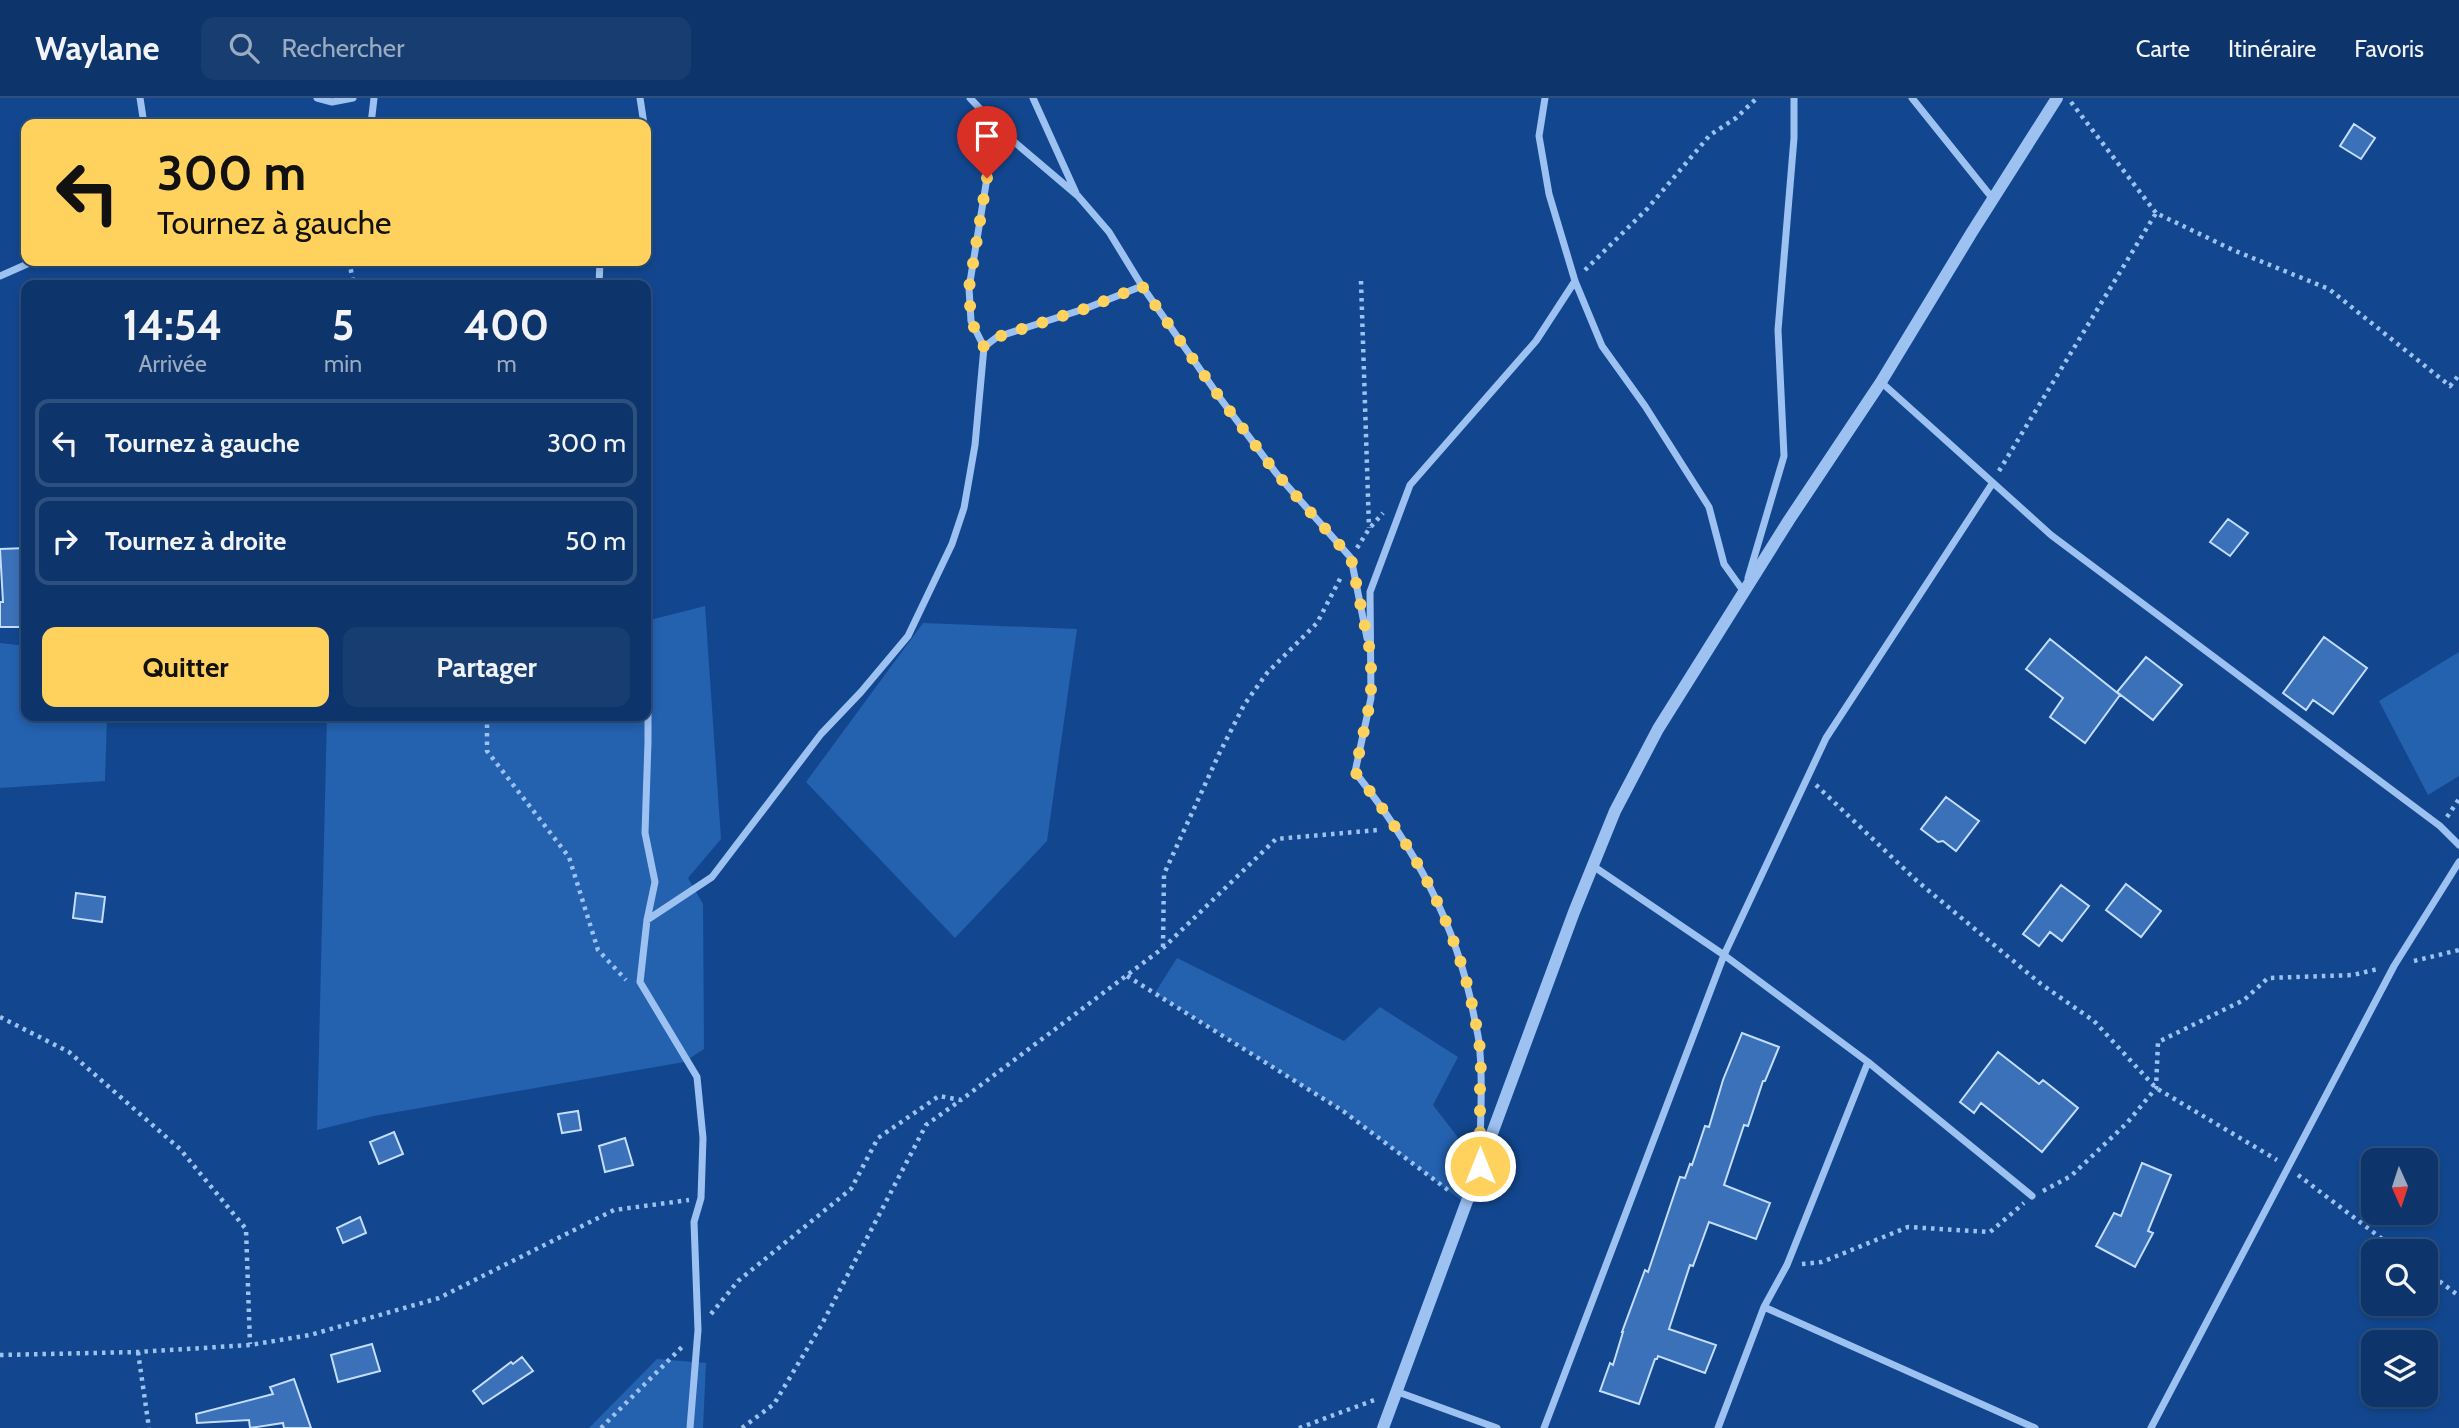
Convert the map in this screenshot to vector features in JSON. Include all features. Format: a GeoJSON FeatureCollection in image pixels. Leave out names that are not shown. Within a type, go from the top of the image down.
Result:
{"type":"FeatureCollection","features":[{"type":"Feature","properties":{"kind":"street"},"geometry":{"type":"LineString","coordinates":[[140,98],[143,119]]}},
{"type":"Feature","properties":{"kind":"street"},"geometry":{"type":"LineString","coordinates":[[317,98],[332,102],[354,98]]}},
{"type":"Feature","properties":{"kind":"street"},"geometry":{"type":"LineString","coordinates":[[372,119],[374,98]]}},
{"type":"Feature","properties":{"kind":"street"},"geometry":{"type":"LineString","coordinates":[[640,98],[643,119]]}},
{"type":"Feature","properties":{"kind":"street"},"geometry":{"type":"LineString","coordinates":[[970,98],[998,128],[1078,197],[1109,232],[1142,286],[1220,398],[1276,473],[1351,558],[1371,656]]}},
{"type":"Feature","properties":{"kind":"street"},"geometry":{"type":"LineString","coordinates":[[1033,98],[1078,197]]}},
{"type":"Feature","properties":{"kind":"street"},"geometry":{"type":"LineString","coordinates":[[1545,98],[1539,136],[1549,194],[1575,281],[1602,346],[1645,406],[1709,508],[1724,564],[1744,593]]}},
{"type":"Feature","properties":{"kind":"street"},"geometry":{"type":"LineString","coordinates":[[1744,593],[1784,456],[1778,330],[1794,138],[1794,98]]}},
{"type":"Feature","properties":{"kind":"street"},"geometry":{"type":"LineString","coordinates":[[1912,98],[1993,199]]}},
{"type":"Feature","properties":{"kind":"street"},"geometry":{"type":"LineString","coordinates":[[1383,1428],[1615,811],[1658,729],[1881,382],[2057,98]]}},
{"type":"Feature","properties":{"kind":"street"},"geometry":{"type":"LineString","coordinates":[[647,920],[712,877],[821,734],[908,636],[952,544],[964,508],[975,445],[984,347],[971,321],[969,288],[998,128]]}},
{"type":"Feature","properties":{"kind":"street"},"geometry":{"type":"LineString","coordinates":[[0,276],[22,266]]}},
{"type":"Feature","properties":{"kind":"street"},"geometry":{"type":"LineString","coordinates":[[1480,1166],[1480,1052],[1468,987],[1454,940],[1416,858],[1389,815],[1355,772],[1371,698],[1370,592],[1410,485],[1536,341],[1575,281]]}},
{"type":"Feature","properties":{"kind":"street"},"geometry":{"type":"LineString","coordinates":[[984,347],[997,337],[1087,308],[1142,286]]}},
{"type":"Feature","properties":{"kind":"street"},"geometry":{"type":"LineString","coordinates":[[1881,382],[2051,535],[2440,826],[2459,845]]}},
{"type":"Feature","properties":{"kind":"street"},"geometry":{"type":"LineString","coordinates":[[1544,1428],[1724,955],[1826,738],[1992,484]]}},
{"type":"Feature","properties":{"kind":"street"},"geometry":{"type":"LineString","coordinates":[[649,721],[645,833],[655,882],[647,920],[640,982],[697,1077],[703,1138],[701,1198],[694,1222],[698,1330],[690,1428]]}},
{"type":"Feature","properties":{"kind":"street"},"geometry":{"type":"LineString","coordinates":[[2151,1428],[2394,965],[2459,862]]}},
{"type":"Feature","properties":{"kind":"street"},"geometry":{"type":"LineString","coordinates":[[1593,866],[1724,955],[1868,1062],[2032,1196]]}},
{"type":"Feature","properties":{"kind":"street"},"geometry":{"type":"LineString","coordinates":[[1718,1428],[1764,1307],[1787,1265],[1868,1062]]}},
{"type":"Feature","properties":{"kind":"street"},"geometry":{"type":"LineString","coordinates":[[1764,1307],[2035,1428]]}},
{"type":"Feature","properties":{"kind":"street"},"geometry":{"type":"LineString","coordinates":[[1398,1392],[1497,1428]]}},
{"type":"Feature","properties":{"kind":"path"},"geometry":{"type":"LineString","coordinates":[[1575,281],[1647,209],[1710,135],[1737,118],[1757,98]]}},
{"type":"Feature","properties":{"kind":"path"},"geometry":{"type":"LineString","coordinates":[[2068,98],[2156,213],[2233,250],[2329,289],[2450,386],[2459,375]]}},
{"type":"Feature","properties":{"kind":"path"},"geometry":{"type":"LineString","coordinates":[[1992,484],[2156,213]]}},
{"type":"Feature","properties":{"kind":"path"},"geometry":{"type":"LineString","coordinates":[[1361,281],[1369,529]]}},
{"type":"Feature","properties":{"kind":"path"},"geometry":{"type":"LineString","coordinates":[[1163,947],[1164,874],[1219,754],[1244,705],[1267,673],[1317,623],[1351,558],[1369,529],[1385,511]]}},
{"type":"Feature","properties":{"kind":"path"},"geometry":{"type":"LineString","coordinates":[[487,721],[487,751],[569,857],[598,950],[626,981]]}},
{"type":"Feature","properties":{"kind":"path"},"geometry":{"type":"LineString","coordinates":[[1808,778],[1917,881],[2041,984],[2094,1021],[2156,1087],[2288,1167],[2381,1239]]}},
{"type":"Feature","properties":{"kind":"path"},"geometry":{"type":"LineString","coordinates":[[742,1428],[774,1404],[822,1324],[926,1125],[1163,947],[1276,839],[1377,829],[1387,836]]}},
{"type":"Feature","properties":{"kind":"path"},"geometry":{"type":"LineString","coordinates":[[1787,1265],[1822,1262],[1909,1227],[1990,1232],[2032,1196],[2071,1176],[2127,1123],[2156,1087],[2158,1042],[2244,1000],[2269,978],[2353,975],[2459,950]]}},
{"type":"Feature","properties":{"kind":"path"},"geometry":{"type":"LineString","coordinates":[[1127,976],[1343,1111],[1466,1204]]}},
{"type":"Feature","properties":{"kind":"path"},"geometry":{"type":"LineString","coordinates":[[0,1017],[69,1052],[180,1149],[246,1229],[250,1345]]}},
{"type":"Feature","properties":{"kind":"path"},"geometry":{"type":"LineString","coordinates":[[601,1428],[698,1330],[738,1281],[851,1189],[878,1138],[939,1096],[961,1100]]}},
{"type":"Feature","properties":{"kind":"path"},"geometry":{"type":"LineString","coordinates":[[0,1355],[138,1352],[250,1345],[310,1335],[439,1298],[614,1210],[701,1198]]}},
{"type":"Feature","properties":{"kind":"path"},"geometry":{"type":"LineString","coordinates":[[2438,1280],[2459,1296]]}},
{"type":"Feature","properties":{"kind":"path"},"geometry":{"type":"LineString","coordinates":[[138,1352],[149,1428]]}},
{"type":"Feature","properties":{"kind":"path"},"geometry":{"type":"LineString","coordinates":[[1299,1428],[1398,1392]]}},
{"type":"Feature","properties":{"kind":"shaded area"},"geometry":{"type":"Polygon","coordinates":[[[705,606],[721,839],[688,878],[703,904],[704,1049],[684,1062],[374,1116],[317,1130],[327,721],[651,721],[651,620],[705,606]]]}},
{"type":"Feature","properties":{"kind":"shaded area"},"geometry":{"type":"Polygon","coordinates":[[[923,623],[1077,629],[1047,841],[955,938],[806,782],[923,623]]]}},
{"type":"Feature","properties":{"kind":"shaded area"},"geometry":{"type":"Polygon","coordinates":[[[0,643],[21,645],[21,721],[107,721],[105,781],[0,788],[0,643]]]}},
{"type":"Feature","properties":{"kind":"shaded area"},"geometry":{"type":"Polygon","coordinates":[[[2459,652],[2459,776],[2428,795],[2379,701],[2459,652]]]}},
{"type":"Feature","properties":{"kind":"shaded area"},"geometry":{"type":"Polygon","coordinates":[[[1177,958],[1344,1041],[1380,1007],[1458,1057],[1433,1105],[1480,1166],[1466,1204],[1343,1111],[1155,993],[1177,958]]]}},
{"type":"Feature","properties":{"kind":"shaded area"},"geometry":{"type":"Polygon","coordinates":[[[657,1359],[706,1363],[703,1428],[589,1428],[657,1359]]]}},
{"type":"Feature","properties":{"kind":"building"},"geometry":{"type":"Polygon","coordinates":[[[2354,124],[2375,138],[2361,159],[2340,146],[2354,124]]]}},
{"type":"Feature","properties":{"kind":"building"},"geometry":{"type":"Polygon","coordinates":[[[2228,519],[2248,533],[2230,556],[2210,542],[2228,519]]]}},
{"type":"Feature","properties":{"kind":"building"},"geometry":{"type":"Polygon","coordinates":[[[21,548],[21,627],[0,627],[0,602],[3,602],[0,549],[21,548]]]}},
{"type":"Feature","properties":{"kind":"building"},"geometry":{"type":"Polygon","coordinates":[[[2324,637],[2367,668],[2333,714],[2313,700],[2306,710],[2283,693],[2324,637]]]}},
{"type":"Feature","properties":{"kind":"building"},"geometry":{"type":"Polygon","coordinates":[[[2050,639],[2120,695],[2085,743],[2050,717],[2063,698],[2026,669],[2050,639]]]}},
{"type":"Feature","properties":{"kind":"building"},"geometry":{"type":"Polygon","coordinates":[[[2146,657],[2182,685],[2153,720],[2117,692],[2146,657]]]}},
{"type":"Feature","properties":{"kind":"building"},"geometry":{"type":"Polygon","coordinates":[[[1946,797],[1979,821],[1956,851],[1921,829],[1946,797]]]}},
{"type":"Feature","properties":{"kind":"building"},"geometry":{"type":"Polygon","coordinates":[[[2126,884],[2161,911],[2141,937],[2106,910],[2126,884]]]}},
{"type":"Feature","properties":{"kind":"building"},"geometry":{"type":"Polygon","coordinates":[[[2061,885],[2089,906],[2062,941],[2050,932],[2039,946],[2023,934],[2061,885]]]}},
{"type":"Feature","properties":{"kind":"building"},"geometry":{"type":"Polygon","coordinates":[[[76,893],[105,897],[102,922],[73,918],[76,893]]]}},
{"type":"Feature","properties":{"kind":"building"},"geometry":{"type":"Polygon","coordinates":[[[1742,1033],[1779,1047],[1763,1081],[1748,1126],[1744,1125],[1724,1185],[1770,1203],[1756,1239],[1709,1222],[1693,1266],[1690,1265],[1669,1329],[1716,1345],[1705,1373],[1658,1356],[1639,1404],[1600,1391],[1610,1363],[1613,1365],[1645,1270],[1648,1272],[1680,1177],[1685,1178],[1705,1126],[1709,1127],[1723,1080],[1742,1033]]]}},
{"type":"Feature","properties":{"kind":"building"},"geometry":{"type":"Polygon","coordinates":[[[1998,1052],[2039,1084],[2043,1080],[2078,1108],[2042,1152],[1981,1103],[1974,1113],[1960,1102],[1998,1052]]]}},
{"type":"Feature","properties":{"kind":"building"},"geometry":{"type":"Polygon","coordinates":[[[578,1111],[581,1130],[562,1133],[558,1114],[578,1111]]]}},
{"type":"Feature","properties":{"kind":"building"},"geometry":{"type":"Polygon","coordinates":[[[394,1132],[403,1154],[379,1164],[370,1142],[394,1132]]]}},
{"type":"Feature","properties":{"kind":"building"},"geometry":{"type":"Polygon","coordinates":[[[625,1138],[633,1165],[605,1172],[599,1146],[625,1138]]]}},
{"type":"Feature","properties":{"kind":"building"},"geometry":{"type":"Polygon","coordinates":[[[2142,1163],[2171,1175],[2148,1231],[2153,1233],[2135,1267],[2096,1246],[2114,1213],[2121,1216],[2142,1163]]]}},
{"type":"Feature","properties":{"kind":"building"},"geometry":{"type":"Polygon","coordinates":[[[360,1217],[366,1233],[343,1243],[337,1228],[360,1217]]]}},
{"type":"Feature","properties":{"kind":"building"},"geometry":{"type":"Polygon","coordinates":[[[372,1344],[380,1371],[338,1382],[331,1355],[372,1344]]]}},
{"type":"Feature","properties":{"kind":"building"},"geometry":{"type":"Polygon","coordinates":[[[522,1357],[533,1371],[483,1404],[473,1391],[511,1362],[513,1364],[522,1357]]]}},
{"type":"Feature","properties":{"kind":"building"},"geometry":{"type":"Polygon","coordinates":[[[294,1379],[311,1428],[284,1428],[283,1423],[250,1428],[249,1420],[197,1423],[196,1414],[273,1394],[270,1387],[294,1379]]]}},
{"type":"Feature","properties":{"kind":"route"},"geometry":{"type":"LineString","coordinates":[[987,178],[969,288],[971,321],[984,347],[997,337],[1087,308],[1142,286],[1276,473],[1351,558],[1371,656],[1371,698],[1355,772],[1389,815],[1416,858],[1450,929],[1468,987],[1480,1052],[1480,1166]]}}]}
